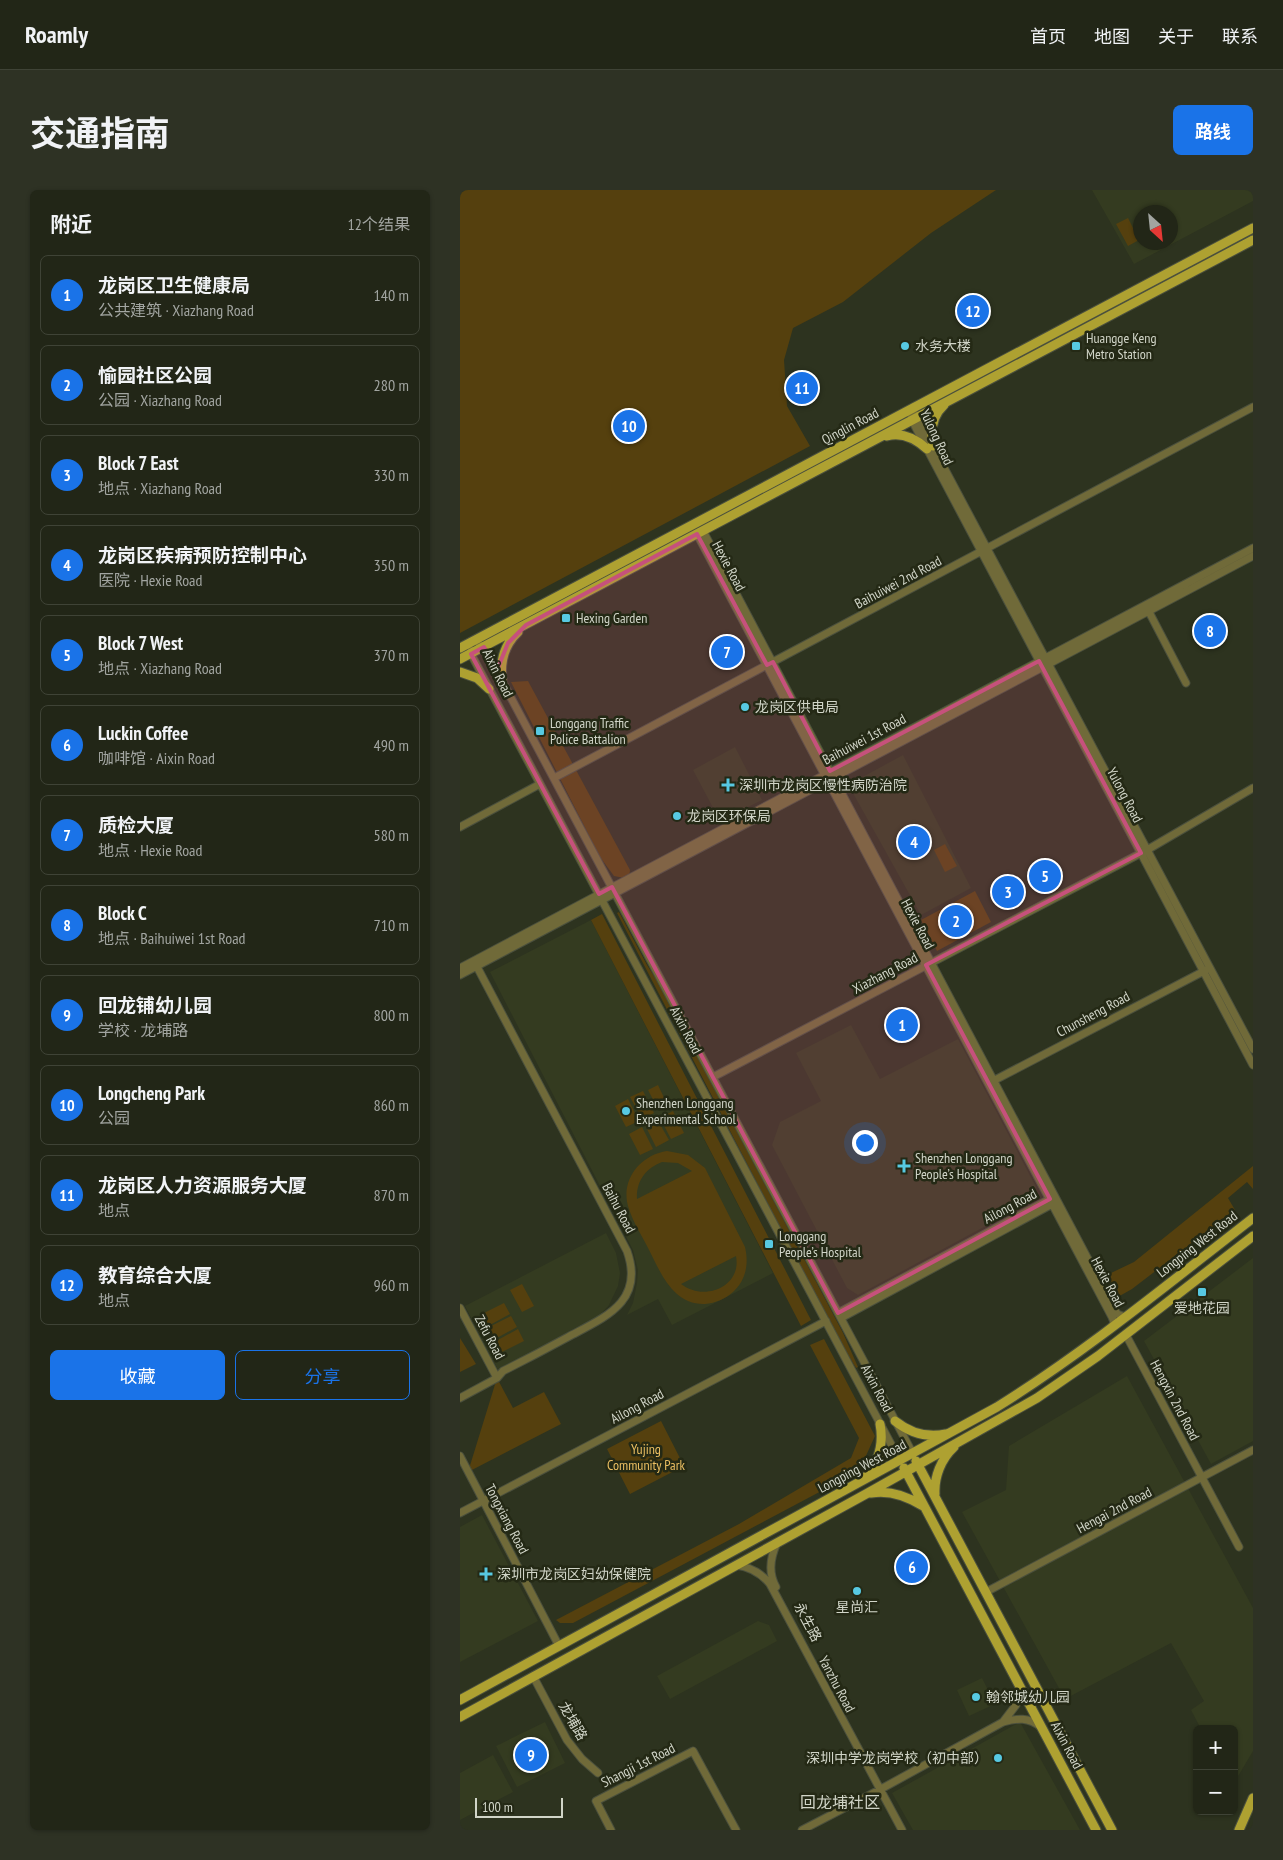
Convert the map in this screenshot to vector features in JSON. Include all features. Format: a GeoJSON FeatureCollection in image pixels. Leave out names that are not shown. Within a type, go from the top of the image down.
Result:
{"type":"FeatureCollection","features":[{"type":"Feature","properties":{"kind":"main road"},"geometry":{"type":"LineString","coordinates":[[1251,230],[1253,240]]}},
{"type":"Feature","properties":{"kind":"main road","name":"Qinglin Road"},"geometry":{"type":"LineString","coordinates":[[460,648],[1251,230]]}},
{"type":"Feature","properties":{"kind":"main road","name":"Qinglin Road"},"geometry":{"type":"LineString","coordinates":[[460,659],[1253,240]]}},
{"type":"Feature","properties":{"kind":"main road"},"geometry":{"type":"LineString","coordinates":[[879,438],[891,434],[908,436],[930,447],[935,416],[948,401]]}},
{"type":"Feature","properties":{"kind":"main road"},"geometry":{"type":"LineString","coordinates":[[502,679],[501,670],[504,653],[515,634],[526,625]]}},
{"type":"Feature","properties":{"kind":"main road"},"geometry":{"type":"LineString","coordinates":[[460,672],[477,678],[490,689]]}},
{"type":"Feature","properties":{"kind":"main road","name":"Longping West Road"},"geometry":{"type":"LineString","coordinates":[[460,1700],[951,1434],[1033,1384],[1125,1318],[1253,1218]]}},
{"type":"Feature","properties":{"kind":"main road","name":"Longping West Road"},"geometry":{"type":"LineString","coordinates":[[460,1717],[1037,1398],[1126,1335],[1253,1236]]}},
{"type":"Feature","properties":{"kind":"main road"},"geometry":{"type":"LineString","coordinates":[[895,1421],[903,1428],[918,1434],[939,1436],[951,1434]]}},
{"type":"Feature","properties":{"kind":"main road"},"geometry":{"type":"LineString","coordinates":[[859,1483],[871,1470],[879,1454],[882,1440],[880,1424]]}},
{"type":"Feature","properties":{"kind":"main road"},"geometry":{"type":"LineString","coordinates":[[934,1494],[940,1466],[950,1451],[960,1442]]}},
{"type":"Feature","properties":{"kind":"main road","name":"Aixin Road"},"geometry":{"type":"LineString","coordinates":[[913,1454],[1112,1830]]}},
{"type":"Feature","properties":{"kind":"main road","name":"Aixin Road"},"geometry":{"type":"LineString","coordinates":[[900,1461],[1093,1827]]}},
{"type":"Feature","properties":{"kind":"main road"},"geometry":{"type":"LineString","coordinates":[[919,1498],[919,1491],[922,1488],[927,1487],[934,1494]]}},
{"type":"Feature","properties":{"kind":"main road"},"geometry":{"type":"LineString","coordinates":[[866,1494],[877,1492],[897,1494],[914,1500],[924,1507]]}},
{"type":"Feature","properties":{"kind":"main road"},"geometry":{"type":"LineString","coordinates":[[1239,1830],[1253,1798]]}},
{"type":"Feature","properties":{"kind":"main road"},"geometry":{"type":"LineString","coordinates":[[1100,1807],[1119,1830]]}},
{"type":"Feature","properties":{"kind":"street"},"geometry":{"type":"LineString","coordinates":[[994,365],[998,374]]}},
{"type":"Feature","properties":{"kind":"street","name":"Baihuiwei 2nd Road"},"geometry":{"type":"LineString","coordinates":[[554,778],[1253,407]]}},
{"type":"Feature","properties":{"kind":"street","name":"Yulong Road"},"geometry":{"type":"LineString","coordinates":[[910,410],[1207,969],[1253,1049]]}},
{"type":"Feature","properties":{"kind":"street","name":"Hexie Road"},"geometry":{"type":"LineString","coordinates":[[700,532],[1053,1201],[1112,1317],[1114,1322],[1112,1327]]}},
{"type":"Feature","properties":{"kind":"street","name":"Baihuiwei 1st Road"},"geometry":{"type":"LineString","coordinates":[[1147,608],[1253,548]]}},
{"type":"Feature","properties":{"kind":"street","name":"Baihuiwei 1st Road"},"geometry":{"type":"LineString","coordinates":[[460,974],[475,963],[1044,662],[1147,608],[1253,556]]}},
{"type":"Feature","properties":{"kind":"street"},"geometry":{"type":"LineString","coordinates":[[1147,608],[1186,683]]}},
{"type":"Feature","properties":{"kind":"street","name":"Aixin Road"},"geometry":{"type":"LineString","coordinates":[[900,1461],[471,654],[472,641],[484,646],[502,679],[913,1454]]}},
{"type":"Feature","properties":{"kind":"street"},"geometry":{"type":"LineString","coordinates":[[460,827],[540,784]]}},
{"type":"Feature","properties":{"kind":"street","name":"Xiazhang Road"},"geometry":{"type":"LineString","coordinates":[[713,1077],[1144,851],[1253,788]]}},
{"type":"Feature","properties":{"kind":"street","name":"Baihuiwei 1st Road"},"geometry":{"type":"LineString","coordinates":[[460,968],[475,963]]}},
{"type":"Feature","properties":{"kind":"street","name":"Baihu Road"},"geometry":{"type":"LineString","coordinates":[[460,1398],[497,1378],[503,1371],[610,1315],[624,1300],[632,1281],[632,1271],[627,1251],[475,963]]}},
{"type":"Feature","properties":{"kind":"street","name":"Yulong Road"},"geometry":{"type":"LineString","coordinates":[[1207,969],[1253,1064]]}},
{"type":"Feature","properties":{"kind":"street","name":"Chunsheng Road"},"geometry":{"type":"LineString","coordinates":[[991,1082],[1207,969]]}},
{"type":"Feature","properties":{"kind":"street","name":"Hexie Road"},"geometry":{"type":"LineString","coordinates":[[1053,1201],[1117,1314],[1125,1318]]}},
{"type":"Feature","properties":{"kind":"street","name":"Ailong Road"},"geometry":{"type":"LineString","coordinates":[[839,1316],[1053,1201]]}},
{"type":"Feature","properties":{"kind":"street","name":"Zefu Road"},"geometry":{"type":"LineString","coordinates":[[460,1308],[497,1378]]}},
{"type":"Feature","properties":{"kind":"street","name":"Ailong Road"},"geometry":{"type":"LineString","coordinates":[[460,1513],[826,1321]]}},
{"type":"Feature","properties":{"kind":"street","name":"Hengxin 2nd Road"},"geometry":{"type":"LineString","coordinates":[[1126,1335],[1239,1547]]}},
{"type":"Feature","properties":{"kind":"street","name":"Hengai 2nd Road"},"geometry":{"type":"LineString","coordinates":[[986,1592],[1253,1450]]}},
{"type":"Feature","properties":{"kind":"street","name":"Tongxiang Road"},"geometry":{"type":"LineString","coordinates":[[460,1456],[559,1646]]}},
{"type":"Feature","properties":{"kind":"street","name":"永生路"},"geometry":{"type":"LineString","coordinates":[[777,1542],[770,1561],[770,1572],[773,1582],[880,1781],[881,1789]]}},
{"type":"Feature","properties":{"kind":"street","name":"Yanzhu Road"},"geometry":{"type":"LineString","coordinates":[[736,1565],[754,1570],[770,1584],[902,1830]]}},
{"type":"Feature","properties":{"kind":"street","name":"龙埔路"},"geometry":{"type":"LineString","coordinates":[[533,1676],[566,1740],[582,1759],[598,1773]]}},
{"type":"Feature","properties":{"kind":"street"},"geometry":{"type":"LineString","coordinates":[[1003,1722],[1016,1705],[1020,1686]]}},
{"type":"Feature","properties":{"kind":"street"},"geometry":{"type":"LineString","coordinates":[[802,1830],[1003,1722],[1024,1719],[1033,1721],[1041,1727]]}},
{"type":"Feature","properties":{"kind":"street","name":"Shangji 1st Road"},"geometry":{"type":"LineString","coordinates":[[611,1830],[596,1801],[693,1751],[736,1830]]}},
{"type":"Feature","properties":{"kind":"highlighted area"},"geometry":{"type":"Polygon","coordinates":[[[697,534],[767,665],[773,662],[830,771],[1039,661],[1141,853],[926,965],[1050,1199],[838,1313],[612,887],[599,894],[471,654],[484,647],[497,670],[508,643],[526,625],[697,534]]]}},
{"type":"Feature","properties":{"kind":"shaded area"},"geometry":{"type":"Polygon","coordinates":[[[1092,190],[1253,190],[1253,201],[1178,241],[1178,205],[1133,205],[1133,250],[1160,250],[1134,264],[1092,190]]]}},
{"type":"Feature","properties":{"kind":"shaded area","name":"深圳市龙岗区慢性病防治院"},"geometry":{"type":"Polygon","coordinates":[[[735,747],[762,800],[720,821],[693,770],[735,747]]]}},
{"type":"Feature","properties":{"kind":"shaded area"},"geometry":{"type":"Polygon","coordinates":[[[903,755],[971,888],[921,915],[854,795],[857,780],[903,755]]]}},
{"type":"Feature","properties":{"kind":"shaded area","name":"Shenzhen Longgang Experimental School"},"geometry":{"type":"Polygon","coordinates":[[[591,920],[773,1273],[672,1325],[658,1299],[627,1315],[633,1303],[637,1283],[638,1270],[633,1250],[490,972],[591,920]]]}},
{"type":"Feature","properties":{"kind":"shaded area","name":"Shenzhen Longgang People’s Hospital"},"geometry":{"type":"Polygon","coordinates":[[[851,1025],[880,1079],[958,1039],[1036,1187],[1032,1201],[858,1295],[847,1288],[772,1145],[780,1122],[821,1101],[796,1053],[851,1025]]]}},
{"type":"Feature","properties":{"kind":"shaded area"},"geometry":{"type":"Polygon","coordinates":[[[606,1233],[616,1253],[620,1273],[618,1286],[609,1305],[600,1315],[588,1323],[498,1370],[465,1306],[606,1233]]]}},
{"type":"Feature","properties":{"kind":"shaded area"},"geometry":{"type":"Polygon","coordinates":[[[1253,1258],[1253,1441],[1211,1464],[1144,1341],[1253,1258]]]}},
{"type":"Feature","properties":{"kind":"shaded area"},"geometry":{"type":"Polygon","coordinates":[[[1127,1376],[1253,1608],[1253,1751],[1238,1776],[1238,1725],[1199,1725],[1191,1710],[1204,1701],[1171,1643],[1065,1699],[962,1512],[1006,1490],[1009,1446],[1127,1376]]]}},
{"type":"Feature","properties":{"kind":"shaded area","name":"深圳市龙岗区妇幼保健院"},"geometry":{"type":"Polygon","coordinates":[[[482,1515],[538,1621],[460,1662],[460,1527],[482,1515]]]}},
{"type":"Feature","properties":{"kind":"shaded area"},"geometry":{"type":"Polygon","coordinates":[[[758,1621],[769,1625],[777,1641],[670,1699],[657,1676],[758,1621]]]}},
{"type":"Feature","properties":{"kind":"shaded area","name":"翰邻城幼儿园"},"geometry":{"type":"Polygon","coordinates":[[[982,1678],[995,1704],[969,1716],[957,1690],[982,1678]]]}},
{"type":"Feature","properties":{"kind":"shaded area"},"geometry":{"type":"Polygon","coordinates":[[[545,1722],[565,1763],[517,1787],[496,1746],[545,1722]]]}},
{"type":"Feature","properties":{"kind":"shaded area","name":"深圳中学龙岗学校（初中部）"},"geometry":{"type":"Polygon","coordinates":[[[1020,1722],[1080,1830],[913,1830],[892,1793],[1020,1722]]]}},
{"type":"Feature","properties":{"kind":"shaded area"},"geometry":{"type":"Polygon","coordinates":[[[493,1755],[513,1792],[460,1820],[460,1773],[493,1755]]]}},
{"type":"Feature","properties":{"kind":"green space"},"geometry":{"type":"Polygon","coordinates":[[[460,190],[996,190],[931,233],[843,302],[793,328],[784,360],[787,406],[810,446],[460,633],[460,190]]]}},
{"type":"Feature","properties":{"kind":"green space"},"geometry":{"type":"Polygon","coordinates":[[[1128,218],[1133,228],[1133,243],[1128,246],[1116,224],[1128,218]]]}},
{"type":"Feature","properties":{"kind":"green space"},"geometry":{"type":"Polygon","coordinates":[[[528,681],[630,870],[629,879],[614,876],[600,857],[511,682],[528,681]]]}},
{"type":"Feature","properties":{"kind":"green space"},"geometry":{"type":"Polygon","coordinates":[[[945,844],[957,866],[945,872],[934,850],[945,844]]]}},
{"type":"Feature","properties":{"kind":"green space"},"geometry":{"type":"Polygon","coordinates":[[[975,891],[991,922],[937,951],[921,920],[975,891]]]}},
{"type":"Feature","properties":{"kind":"green space"},"geometry":{"type":"Polygon","coordinates":[[[619,912],[661,987],[843,1333],[858,1367],[856,1368],[837,1337],[617,913],[619,912]]]}},
{"type":"Feature","properties":{"kind":"green space"},"geometry":{"type":"Polygon","coordinates":[[[602,914],[811,1320],[801,1326],[591,920],[602,914]]]}},
{"type":"Feature","properties":{"kind":"green space"},"geometry":{"type":"Polygon","coordinates":[[[658,1085],[667,1104],[658,1109],[648,1090],[658,1085]]]}},
{"type":"Feature","properties":{"kind":"green space"},"geometry":{"type":"Polygon","coordinates":[[[643,1091],[654,1113],[642,1119],[630,1097],[643,1091]]]}},
{"type":"Feature","properties":{"kind":"green space"},"geometry":{"type":"Polygon","coordinates":[[[628,1099],[639,1121],[626,1127],[615,1106],[628,1099]]]}},
{"type":"Feature","properties":{"kind":"green space"},"geometry":{"type":"Polygon","coordinates":[[[673,1111],[684,1133],[671,1139],[660,1118],[673,1111]]]}},
{"type":"Feature","properties":{"kind":"green space"},"geometry":{"type":"Polygon","coordinates":[[[657,1119],[669,1140],[656,1147],[645,1125],[657,1119]]]}},
{"type":"Feature","properties":{"kind":"green space"},"geometry":{"type":"Polygon","coordinates":[[[642,1127],[653,1149],[640,1155],[629,1134],[642,1127]]]}},
{"type":"Feature","properties":{"kind":"green space"},"geometry":{"type":"Polygon","coordinates":[[[667,1151],[688,1155],[705,1168],[745,1247],[747,1260],[744,1277],[733,1292],[713,1303],[694,1303],[684,1299],[668,1285],[629,1209],[627,1189],[634,1171],[640,1164],[657,1153],[667,1151]],[[662,1162],[651,1168],[643,1176],[638,1186],[637,1199],[692,1171],[678,1163],[662,1162]],[[736,1256],[681,1284],[700,1292],[719,1288],[733,1276],[736,1267],[736,1256]]]}},
{"type":"Feature","properties":{"kind":"green space"},"geometry":{"type":"Polygon","coordinates":[[[1253,1166],[1253,1189],[1247,1182],[1228,1198],[1235,1210],[1132,1289],[1116,1298],[1109,1289],[1111,1273],[1134,1262],[1253,1166]]]}},
{"type":"Feature","properties":{"kind":"green space"},"geometry":{"type":"Polygon","coordinates":[[[522,1284],[534,1306],[522,1312],[510,1290],[522,1284]]]}},
{"type":"Feature","properties":{"kind":"green space"},"geometry":{"type":"Polygon","coordinates":[[[504,1303],[510,1314],[488,1326],[482,1314],[504,1303]]]}},
{"type":"Feature","properties":{"kind":"green space"},"geometry":{"type":"Polygon","coordinates":[[[511,1316],[517,1327],[495,1339],[489,1327],[511,1316]]]}},
{"type":"Feature","properties":{"kind":"green space"},"geometry":{"type":"Polygon","coordinates":[[[518,1329],[524,1341],[502,1352],[496,1341],[518,1329]]]}},
{"type":"Feature","properties":{"kind":"green space"},"geometry":{"type":"Polygon","coordinates":[[[460,1338],[476,1364],[460,1372],[460,1338]]]}},
{"type":"Feature","properties":{"kind":"green space"},"geometry":{"type":"Polygon","coordinates":[[[824,1339],[875,1436],[859,1471],[573,1623],[560,1623],[556,1620],[739,1524],[851,1458],[859,1438],[810,1345],[824,1339]]]}},
{"type":"Feature","properties":{"kind":"green space"},"geometry":{"type":"Polygon","coordinates":[[[497,1378],[513,1408],[544,1392],[561,1424],[468,1472],[497,1378]]]}},
{"type":"Feature","properties":{"kind":"green space","name":"Yujing Community Park"},"geometry":{"type":"Polygon","coordinates":[[[661,1421],[684,1466],[630,1494],[607,1449],[661,1421]]]}},
{"type":"Feature","properties":{"kind":"place","name":"教育综合大厦"},"geometry":{"type":"Point","coordinates":[973,311]}},
{"type":"Feature","properties":{"kind":"place","name":"水务大楼"},"geometry":{"type":"Point","coordinates":[905,346]}},
{"type":"Feature","properties":{"kind":"place","name":"Huangge Keng Metro Station"},"geometry":{"type":"Point","coordinates":[1076,346]}},
{"type":"Feature","properties":{"kind":"place","name":"龙岗区人力资源服务大厦"},"geometry":{"type":"Point","coordinates":[802,388]}},
{"type":"Feature","properties":{"kind":"place","name":"Longcheng Park"},"geometry":{"type":"Point","coordinates":[629,426]}},
{"type":"Feature","properties":{"kind":"place","name":"Hexing Garden"},"geometry":{"type":"Point","coordinates":[566,618]}},
{"type":"Feature","properties":{"kind":"place","name":"Block C"},"geometry":{"type":"Point","coordinates":[1210,631]}},
{"type":"Feature","properties":{"kind":"place","name":"质检大厦"},"geometry":{"type":"Point","coordinates":[727,652]}},
{"type":"Feature","properties":{"kind":"place","name":"龙岗区供电局"},"geometry":{"type":"Point","coordinates":[745,707]}},
{"type":"Feature","properties":{"kind":"place","name":"Longgang Traffic Police Battalion"},"geometry":{"type":"Point","coordinates":[540,731]}},
{"type":"Feature","properties":{"kind":"place","name":"深圳市龙岗区慢性病防治院"},"geometry":{"type":"Point","coordinates":[728,785]}},
{"type":"Feature","properties":{"kind":"place","name":"龙岗区环保局"},"geometry":{"type":"Point","coordinates":[677,816]}},
{"type":"Feature","properties":{"kind":"place","name":"龙岗区疾病预防控制中心"},"geometry":{"type":"Point","coordinates":[914,842]}},
{"type":"Feature","properties":{"kind":"place","name":"Block 7 West"},"geometry":{"type":"Point","coordinates":[1045,876]}},
{"type":"Feature","properties":{"kind":"place","name":"Block 7 East"},"geometry":{"type":"Point","coordinates":[1008,892]}},
{"type":"Feature","properties":{"kind":"place","name":"愉园社区公园"},"geometry":{"type":"Point","coordinates":[956,921]}},
{"type":"Feature","properties":{"kind":"place","name":"龙岗区卫生健康局"},"geometry":{"type":"Point","coordinates":[902,1025]}},
{"type":"Feature","properties":{"kind":"place","name":"Shenzhen Longgang Experimental School"},"geometry":{"type":"Point","coordinates":[626,1111]}},
{"type":"Feature","properties":{"kind":"place","name":"Shenzhen Longgang People’s Hospital"},"geometry":{"type":"Point","coordinates":[904,1166]}},
{"type":"Feature","properties":{"kind":"place","name":"Longgang People’s Hospital"},"geometry":{"type":"Point","coordinates":[769,1244]}},
{"type":"Feature","properties":{"kind":"place","name":"爱地花园"},"geometry":{"type":"Point","coordinates":[1202,1292]}},
{"type":"Feature","properties":{"kind":"place","name":"Luckin Coffee"},"geometry":{"type":"Point","coordinates":[912,1567]}},
{"type":"Feature","properties":{"kind":"place","name":"深圳市龙岗区妇幼保健院"},"geometry":{"type":"Point","coordinates":[486,1574]}},
{"type":"Feature","properties":{"kind":"place","name":"星尚汇"},"geometry":{"type":"Point","coordinates":[857,1591]}},
{"type":"Feature","properties":{"kind":"place","name":"翰邻城幼儿园"},"geometry":{"type":"Point","coordinates":[976,1697]}},
{"type":"Feature","properties":{"kind":"place","name":"回龙铺幼儿园"},"geometry":{"type":"Point","coordinates":[531,1755]}},
{"type":"Feature","properties":{"kind":"place","name":"深圳中学龙岗学校（初中部）"},"geometry":{"type":"Point","coordinates":[998,1758]}},
{"type":"Feature","properties":{"kind":"district","name":"回龙埔社区"},"geometry":{"type":"Point","coordinates":[840,1802]}}]}
